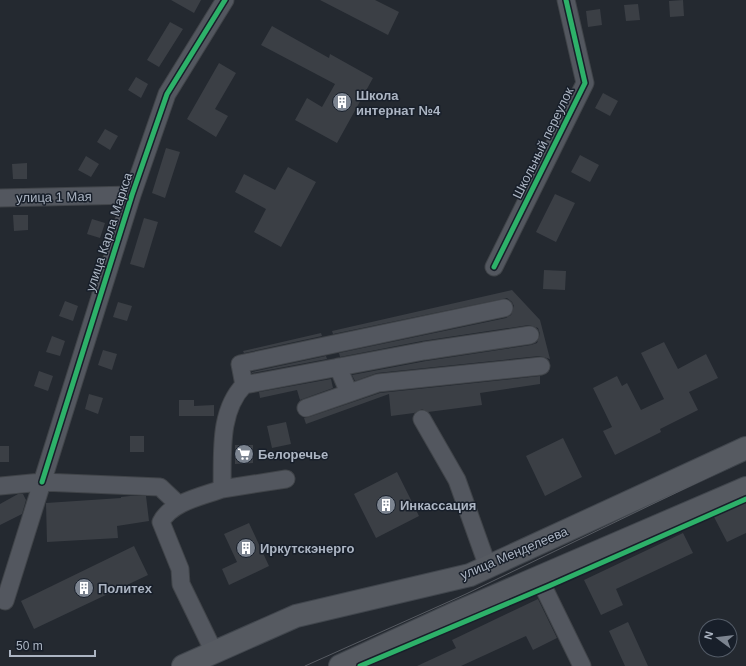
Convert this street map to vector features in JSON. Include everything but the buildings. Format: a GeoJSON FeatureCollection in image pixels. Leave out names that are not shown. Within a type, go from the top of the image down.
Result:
{"type":"FeatureCollection","features":[{"type":"Feature","properties":{"kind":"main road","name":"улица Менделеева"},"geometry":{"type":"LineString","coordinates":[[183,666],[296,616],[470,575],[746,448]]}},
{"type":"Feature","properties":{"kind":"main road"},"geometry":{"type":"LineString","coordinates":[[340,666],[541,583],[746,488]]}},
{"type":"Feature","properties":{"kind":"street","name":"улица Карла Маркса"},"geometry":{"type":"LineString","coordinates":[[5,601],[132,195],[167,94],[225,0]]}},
{"type":"Feature","properties":{"kind":"street","name":"Школьный переулок"},"geometry":{"type":"LineString","coordinates":[[494,267],[585,83],[566,0]]}},
{"type":"Feature","properties":{"kind":"street","name":"улица 1 Мая"},"geometry":{"type":"LineString","coordinates":[[0,198],[132,195]]}},
{"type":"Feature","properties":{"kind":"street"},"geometry":{"type":"LineString","coordinates":[[244,385],[240,364],[421,324],[504,308]]}},
{"type":"Feature","properties":{"kind":"street"},"geometry":{"type":"LineString","coordinates":[[421,324],[424,351]]}},
{"type":"Feature","properties":{"kind":"street"},"geometry":{"type":"LineString","coordinates":[[390,332],[394,356]]}},
{"type":"Feature","properties":{"kind":"street"},"geometry":{"type":"LineString","coordinates":[[222,489],[225,418],[238,390],[244,385],[394,356],[530,335]]}},
{"type":"Feature","properties":{"kind":"street"},"geometry":{"type":"LineString","coordinates":[[306,408],[378,383],[541,366]]}},
{"type":"Feature","properties":{"kind":"street"},"geometry":{"type":"LineString","coordinates":[[338,367],[349,393]]}},
{"type":"Feature","properties":{"kind":"street"},"geometry":{"type":"LineString","coordinates":[[422,419],[457,480],[488,567]]}},
{"type":"Feature","properties":{"kind":"street"},"geometry":{"type":"LineString","coordinates":[[214,652],[182,584],[180,569],[161,522],[164,515],[179,505],[222,489],[286,478]]}},
{"type":"Feature","properties":{"kind":"street"},"geometry":{"type":"LineString","coordinates":[[0,486],[42,482],[160,487],[179,505]]}},
{"type":"Feature","properties":{"kind":"street"},"geometry":{"type":"LineString","coordinates":[[541,583],[583,666]]}},
{"type":"Feature","properties":{"kind":"tram line"},"geometry":{"type":"LineString","coordinates":[[305,666],[466,594],[746,459]]}},
{"type":"Feature","properties":{"kind":"cycle path"},"geometry":{"type":"LineString","coordinates":[[42,482],[132,195],[167,94],[225,0]]}},
{"type":"Feature","properties":{"kind":"cycle path"},"geometry":{"type":"LineString","coordinates":[[494,267],[585,83],[566,0]]}},
{"type":"Feature","properties":{"kind":"cycle path"},"geometry":{"type":"LineString","coordinates":[[360,666],[549,586],[746,499]]}},
{"type":"Feature","properties":{"kind":"place","name":"Школа интернат №4"},"geometry":{"type":"Point","coordinates":[342,102]}},
{"type":"Feature","properties":{"kind":"place","name":"Белоречье"},"geometry":{"type":"Point","coordinates":[244,454]}},
{"type":"Feature","properties":{"kind":"place","name":"Инкассация"},"geometry":{"type":"Point","coordinates":[386,505]}},
{"type":"Feature","properties":{"kind":"place","name":"Иркутскэнерго"},"geometry":{"type":"Point","coordinates":[246,548]}},
{"type":"Feature","properties":{"kind":"place","name":"Политех"},"geometry":{"type":"Point","coordinates":[84,588]}}]}
